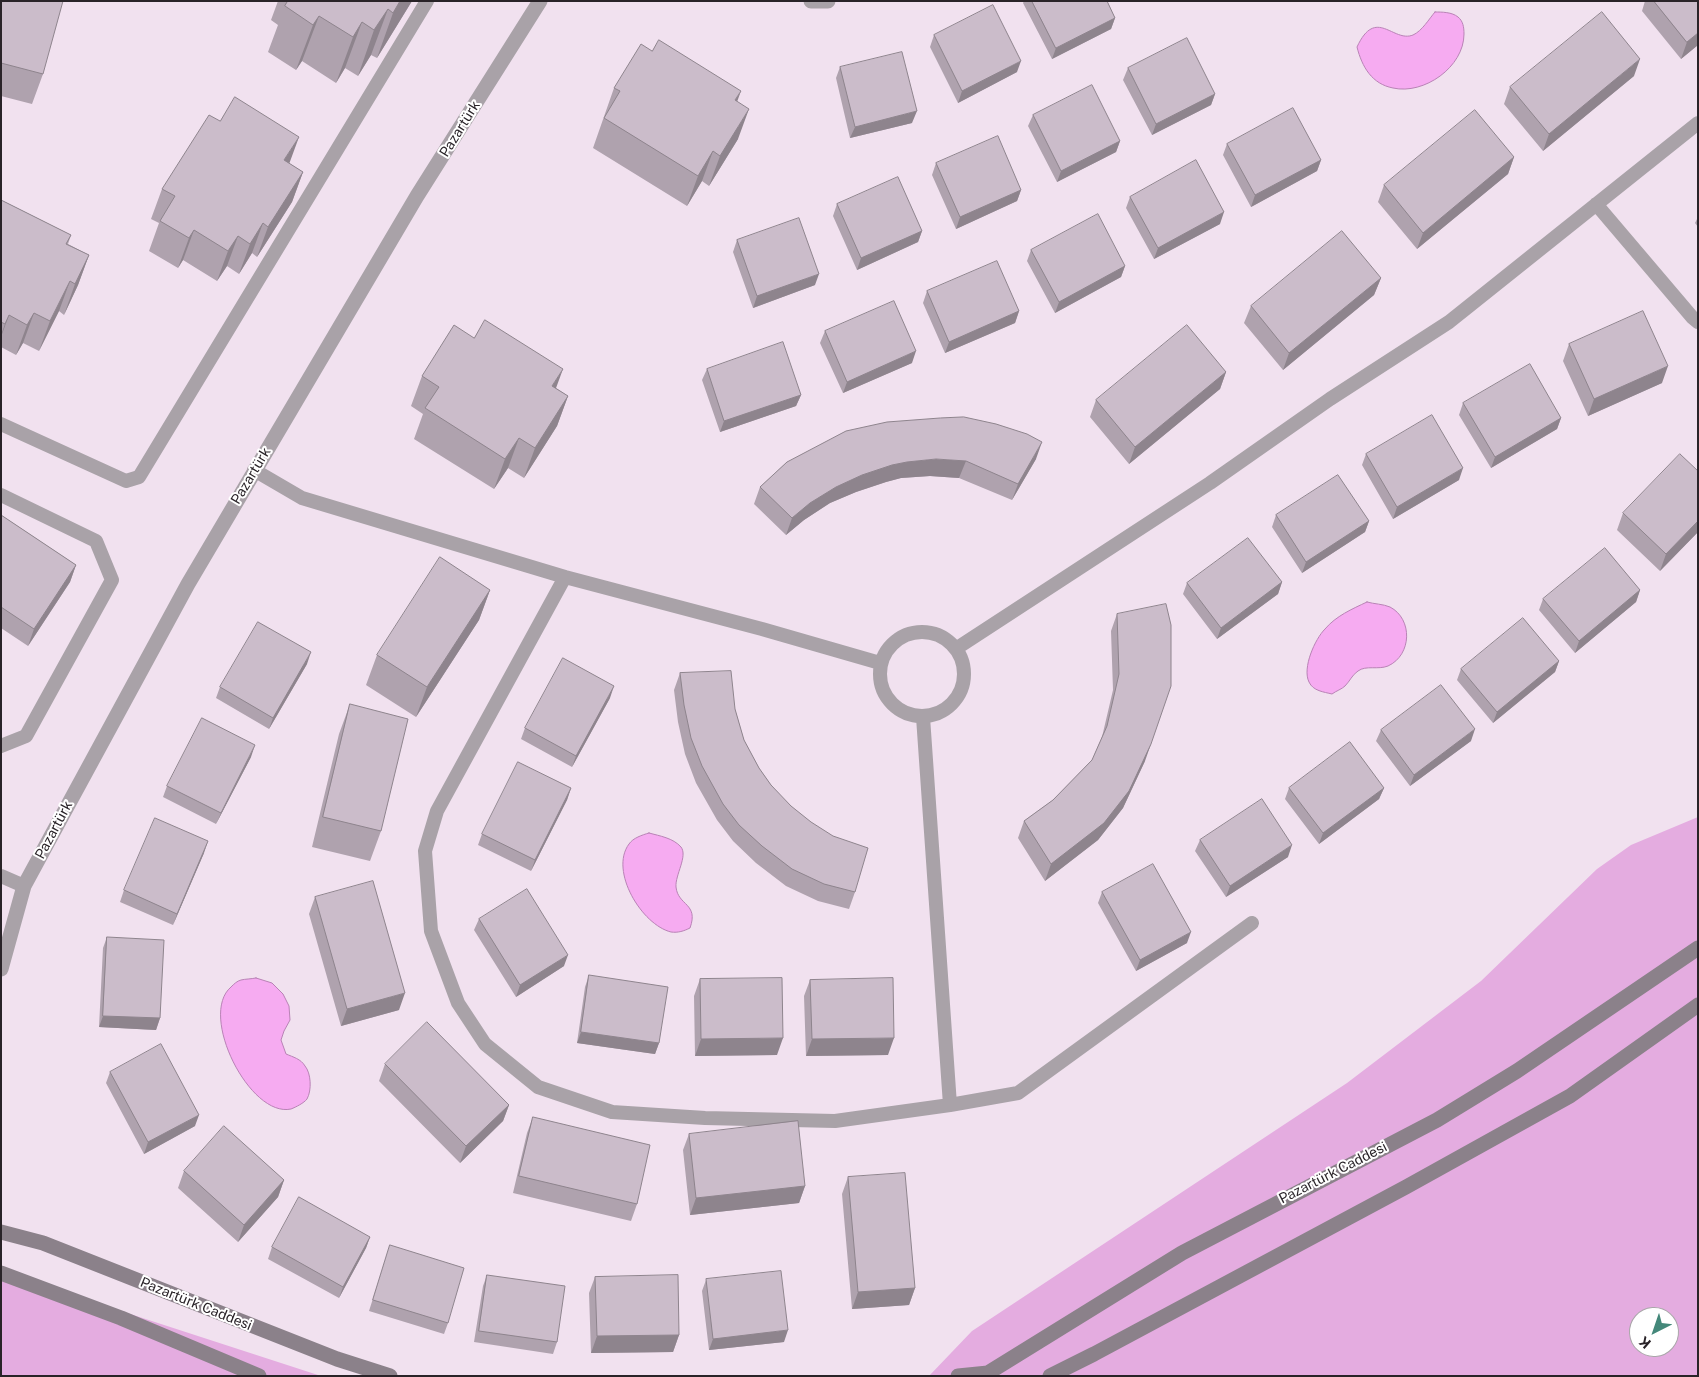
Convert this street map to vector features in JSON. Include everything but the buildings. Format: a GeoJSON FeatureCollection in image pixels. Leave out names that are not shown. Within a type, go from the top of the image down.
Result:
{"type":"FeatureCollection","features":[{"type":"Feature","properties":{"kind":"street","name":"Pazartürk"},"geometry":{"type":"LineString","coordinates":[[1,969],[24,886],[188,584],[412,205],[540,1]]}},
{"type":"Feature","properties":{"kind":"street"},"geometry":{"type":"LineString","coordinates":[[812,1],[828,1]]}},
{"type":"Feature","properties":{"kind":"street","name":"Pazartürk Caddesi"},"geometry":{"type":"LineString","coordinates":[[958,1376],[988,1372],[1182,1252],[1437,1120],[1517,1071],[1698,948]]}},
{"type":"Feature","properties":{"kind":"street"},"geometry":{"type":"LineString","coordinates":[[1050,1376],[1389,1196],[1570,1096],[1698,1005]]}},
{"type":"Feature","properties":{"kind":"street","name":"Pazartürk Caddesi"},"geometry":{"type":"LineString","coordinates":[[1,1232],[43,1243],[328,1356],[390,1376]]}},
{"type":"Feature","properties":{"kind":"street"},"geometry":{"type":"LineString","coordinates":[[1,1273],[121,1318],[259,1376]]}},
{"type":"Feature","properties":{"kind":"lane"},"geometry":{"type":"LineString","coordinates":[[1,424],[126,481],[138,477],[427,1]]}},
{"type":"Feature","properties":{"kind":"lane"},"geometry":{"type":"LineString","coordinates":[[957,648],[1210,483],[1330,399],[1449,322],[1698,123]]}},
{"type":"Feature","properties":{"kind":"lane"},"geometry":{"type":"LineString","coordinates":[[1596,204],[1698,322]]}},
{"type":"Feature","properties":{"kind":"lane"},"geometry":{"type":"LineString","coordinates":[[254,470],[302,498],[565,577],[762,629],[880,663]]}},
{"type":"Feature","properties":{"kind":"lane"},"geometry":{"type":"LineString","coordinates":[[1,495],[96,541],[112,580],[26,736],[1,746]]}},
{"type":"Feature","properties":{"kind":"lane"},"geometry":{"type":"LineString","coordinates":[[565,577],[436,811],[425,851],[431,931],[458,1003],[485,1044],[538,1087],[612,1112],[705,1118],[835,1121],[950,1105],[1018,1093],[1252,923]]}},
{"type":"Feature","properties":{"kind":"lane"},"geometry":{"type":"LineString","coordinates":[[914,631],[938,634],[957,648],[966,670],[961,693],[946,710],[924,717],[898,710],[882,689],[880,663],[893,642],[914,631]]}},
{"type":"Feature","properties":{"kind":"lane"},"geometry":{"type":"LineString","coordinates":[[924,717],[950,1105]]}},
{"type":"Feature","properties":{"kind":"lane"},"geometry":{"type":"LineString","coordinates":[[1,876],[24,886]]}},
{"type":"Feature","properties":{"kind":"shaded area"},"geometry":{"type":"Polygon","coordinates":[[[1435,12],[1456,15],[1463,24],[1462,46],[1450,67],[1429,83],[1405,89],[1386,86],[1374,79],[1365,68],[1357,47],[1364,35],[1371,29],[1378,27],[1406,36],[1413,35],[1422,28],[1435,12]]]}},
{"type":"Feature","properties":{"kind":"shaded area"},"geometry":{"type":"Polygon","coordinates":[[[1367,602],[1390,607],[1403,620],[1407,637],[1402,654],[1388,666],[1361,669],[1354,674],[1345,686],[1332,694],[1316,689],[1309,682],[1307,669],[1317,640],[1334,620],[1367,602]]]}},
{"type":"Feature","properties":{"kind":"shaded area"},"geometry":{"type":"Polygon","coordinates":[[[1698,817],[1698,1376],[929,1376],[972,1331],[1347,1083],[1481,981],[1597,869],[1631,845],[1698,817]]]}},
{"type":"Feature","properties":{"kind":"shaded area"},"geometry":{"type":"Polygon","coordinates":[[[649,833],[674,841],[683,851],[676,887],[680,898],[692,914],[690,928],[679,932],[671,932],[660,927],[649,919],[632,896],[623,868],[624,855],[629,844],[635,838],[649,833]]]}},
{"type":"Feature","properties":{"kind":"shaded area"},"geometry":{"type":"Polygon","coordinates":[[[256,978],[272,983],[283,994],[289,1006],[290,1020],[281,1040],[286,1054],[297,1058],[309,1073],[310,1086],[307,1099],[291,1109],[275,1107],[260,1098],[245,1082],[233,1062],[225,1040],[221,1019],[222,1001],[231,987],[237,982],[256,978]]]}},
{"type":"Feature","properties":{"kind":"shaded area"},"geometry":{"type":"Polygon","coordinates":[[[1,1272],[321,1376],[1,1376],[1,1272]]]}}]}
